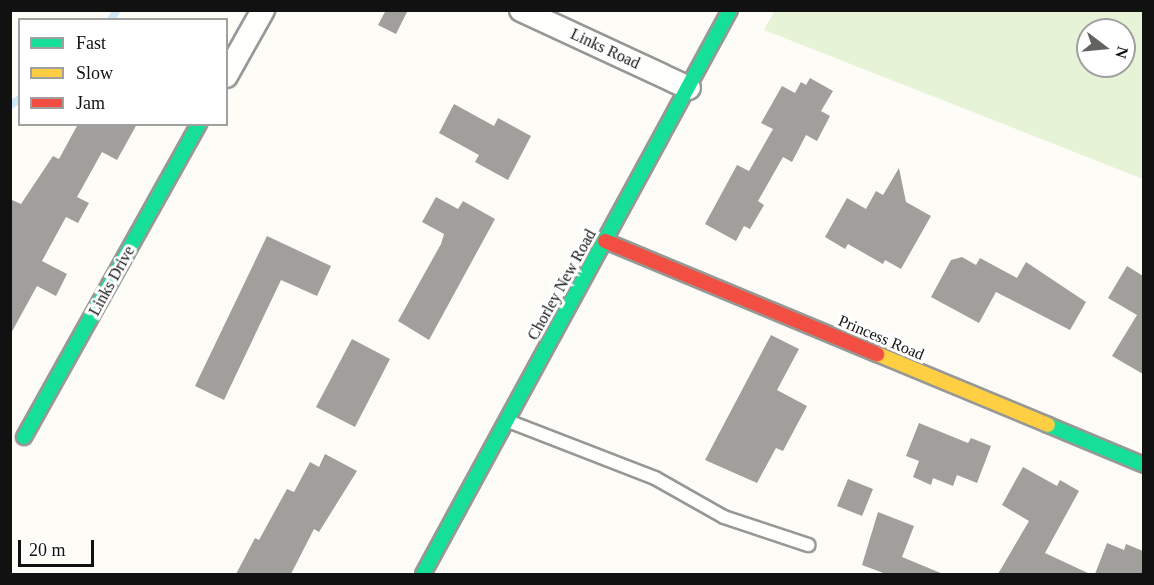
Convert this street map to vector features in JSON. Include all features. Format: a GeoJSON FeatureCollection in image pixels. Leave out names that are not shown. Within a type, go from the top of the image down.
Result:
{"type":"FeatureCollection","features":[{"type":"Feature","properties":{"kind":"main road","name":"Chorley New Road"},"geometry":{"type":"LineString","coordinates":[[423,574],[730,10]]}},
{"type":"Feature","properties":{"kind":"main road","name":"Links Drive"},"geometry":{"type":"LineString","coordinates":[[24,437],[198,126]]}},
{"type":"Feature","properties":{"kind":"main road","name":"Princess Road"},"geometry":{"type":"LineString","coordinates":[[605,241],[1143,465]]}},
{"type":"Feature","properties":{"kind":"street"},"geometry":{"type":"LineString","coordinates":[[228,72],[263,10]]}},
{"type":"Feature","properties":{"kind":"street","name":"Links Road"},"geometry":{"type":"LineString","coordinates":[[521,10],[689,88]]}},
{"type":"Feature","properties":{"kind":"lane"},"geometry":{"type":"LineString","coordinates":[[507,421],[655,478],[724,518],[808,545]]}},
{"type":"Feature","properties":{"kind":"green space"},"geometry":{"type":"Polygon","coordinates":[[[775,10],[1143,11],[1143,179],[764,30],[775,10]]]}},
{"type":"Feature","properties":{"kind":"building"},"geometry":{"type":"Polygon","coordinates":[[[386,10],[408,10],[396,34],[378,25],[386,10]]]}},
{"type":"Feature","properties":{"kind":"building"},"geometry":{"type":"Polygon","coordinates":[[[810,78],[833,91],[821,111],[830,116],[817,141],[806,135],[792,162],[783,157],[758,201],[764,205],[750,229],[744,226],[736,241],[705,224],[737,165],[749,171],[773,129],[761,123],[782,86],[795,93],[801,82],[806,85],[810,78]]]}},
{"type":"Feature","properties":{"kind":"building"},"geometry":{"type":"Polygon","coordinates":[[[454,104],[494,126],[498,118],[531,136],[508,180],[475,162],[479,155],[439,133],[454,104]]]}},
{"type":"Feature","properties":{"kind":"building"},"geometry":{"type":"Polygon","coordinates":[[[77,126],[136,126],[117,160],[102,152],[77,197],[89,203],[78,223],[66,217],[42,261],[67,274],[56,296],[37,286],[10,335],[10,199],[21,204],[53,156],[59,159],[77,126]]]}},
{"type":"Feature","properties":{"kind":"building"},"geometry":{"type":"Polygon","coordinates":[[[899,168],[906,202],[931,216],[901,269],[885,260],[883,264],[848,244],[845,249],[825,237],[847,198],[866,209],[876,191],[883,195],[899,168]]]}},
{"type":"Feature","properties":{"kind":"building"},"geometry":{"type":"Polygon","coordinates":[[[436,197],[458,209],[463,201],[495,219],[429,340],[398,321],[441,244],[444,234],[422,222],[436,197]]]}},
{"type":"Feature","properties":{"kind":"building"},"geometry":{"type":"Polygon","coordinates":[[[267,236],[331,266],[317,296],[281,280],[224,400],[195,386],[267,236]]]}},
{"type":"Feature","properties":{"kind":"building"},"geometry":{"type":"Polygon","coordinates":[[[962,257],[976,265],[980,258],[1017,278],[1026,262],[1086,302],[1070,330],[996,292],[979,323],[931,297],[951,260],[962,257]]]}},
{"type":"Feature","properties":{"kind":"building"},"geometry":{"type":"Polygon","coordinates":[[[1127,266],[1143,276],[1143,374],[1112,356],[1137,315],[1108,298],[1127,266]]]}},
{"type":"Feature","properties":{"kind":"building"},"geometry":{"type":"Polygon","coordinates":[[[771,335],[799,349],[777,390],[807,406],[783,451],[776,448],[757,483],[705,460],[771,335]]]}},
{"type":"Feature","properties":{"kind":"building"},"geometry":{"type":"Polygon","coordinates":[[[352,339],[390,359],[355,427],[316,407],[352,339]]]}},
{"type":"Feature","properties":{"kind":"building"},"geometry":{"type":"Polygon","coordinates":[[[919,423],[968,443],[971,438],[991,446],[977,483],[957,475],[953,486],[933,478],[931,485],[913,477],[919,461],[906,456],[919,423]]]}},
{"type":"Feature","properties":{"kind":"building"},"geometry":{"type":"Polygon","coordinates":[[[325,454],[357,471],[319,532],[314,529],[291,574],[236,574],[255,538],[259,540],[287,489],[294,492],[310,462],[319,467],[325,454]]]}},
{"type":"Feature","properties":{"kind":"building"},"geometry":{"type":"Polygon","coordinates":[[[1023,467],[1057,486],[1060,480],[1079,491],[1045,553],[1090,574],[998,574],[1029,521],[1002,505],[1023,467]]]}},
{"type":"Feature","properties":{"kind":"building"},"geometry":{"type":"Polygon","coordinates":[[[848,479],[873,489],[862,516],[837,506],[848,479]]]}},
{"type":"Feature","properties":{"kind":"building"},"geometry":{"type":"Polygon","coordinates":[[[878,512],[914,526],[902,557],[943,574],[886,574],[862,565],[878,512]]]}},
{"type":"Feature","properties":{"kind":"building"},"geometry":{"type":"Polygon","coordinates":[[[1107,543],[1124,550],[1126,544],[1143,551],[1143,574],[1095,574],[1107,543]]]}},
{"type":"Feature","properties":{"kind":"waterway"},"geometry":{"type":"LineString","coordinates":[[112,18],[117,10]]}},
{"type":"Feature","properties":{"kind":"waterway"},"geometry":{"type":"LineString","coordinates":[[10,105],[18,100]]}},
{"type":"Feature","properties":{"kind":"traffic: fast"},"geometry":{"type":"LineString","coordinates":[[423,574],[730,10]]}},
{"type":"Feature","properties":{"kind":"traffic: fast"},"geometry":{"type":"LineString","coordinates":[[24,437],[198,126]]}},
{"type":"Feature","properties":{"kind":"traffic: fast"},"geometry":{"type":"LineString","coordinates":[[1048,425],[1144,465]]}},
{"type":"Feature","properties":{"kind":"traffic: slow"},"geometry":{"type":"LineString","coordinates":[[877,354],[1048,425]]}},
{"type":"Feature","properties":{"kind":"traffic: jam"},"geometry":{"type":"LineString","coordinates":[[605,241],[877,354]]}}]}
